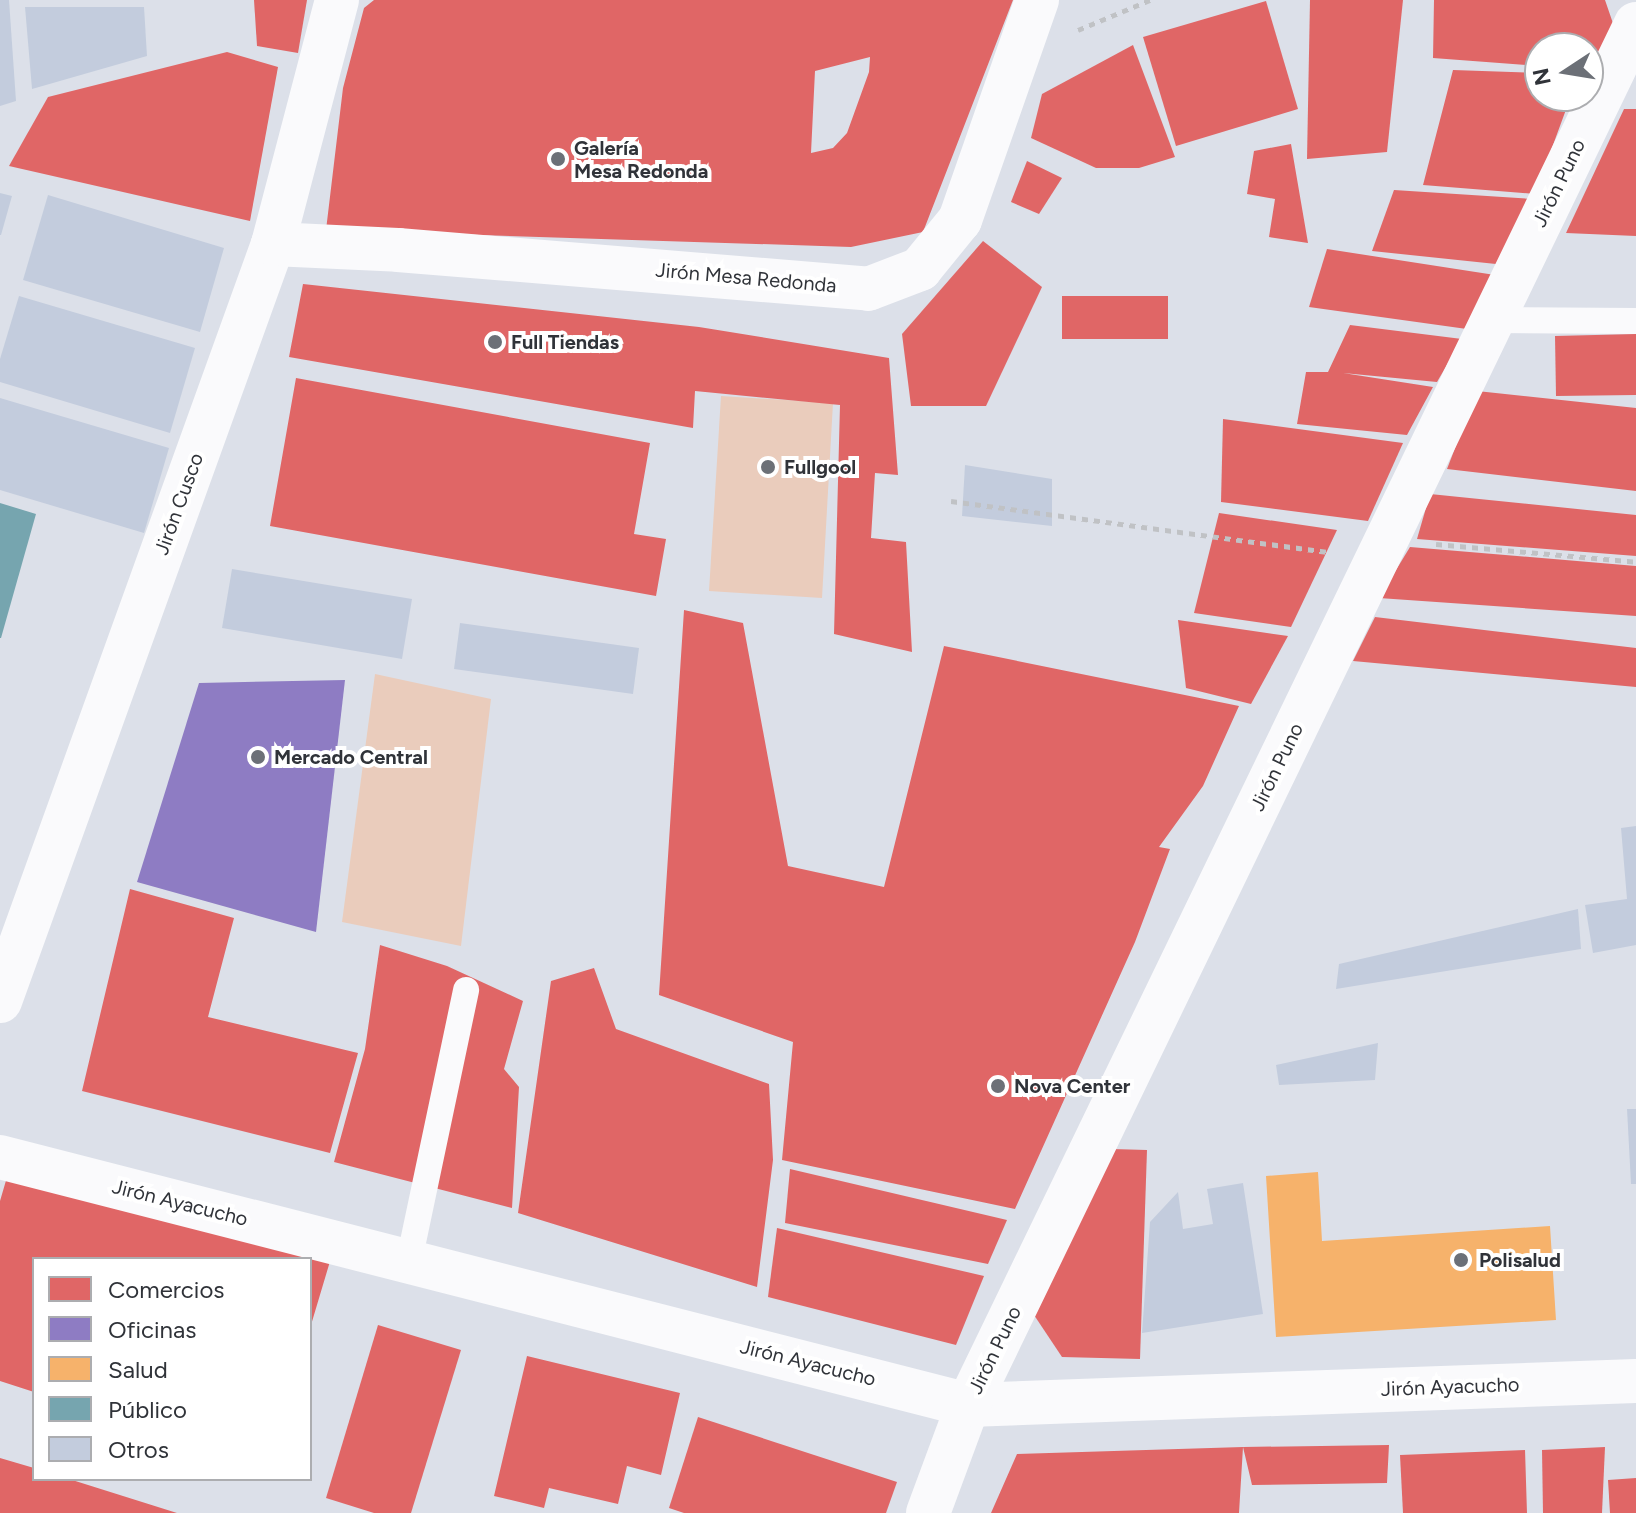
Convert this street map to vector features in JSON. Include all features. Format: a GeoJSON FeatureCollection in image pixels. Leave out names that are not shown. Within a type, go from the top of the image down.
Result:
{"type":"FeatureCollection","features":[{"type":"Feature","properties":{"kind":"street","name":"Jirón Cusco"},"geometry":{"type":"LineString","coordinates":[[0,1001],[273,244],[337,0]]}},
{"type":"Feature","properties":{"kind":"street","name":"Jirón Mesa Redonda"},"geometry":{"type":"LineString","coordinates":[[273,244],[398,250],[868,289],[920,269],[960,220],[1037,0]]}},
{"type":"Feature","properties":{"kind":"street","name":"Jirón Puno"},"geometry":{"type":"LineString","coordinates":[[928,1513],[968,1405],[1636,24]]}},
{"type":"Feature","properties":{"kind":"street","name":"Jirón Ayacucho"},"geometry":{"type":"LineString","coordinates":[[0,1157],[968,1405],[1636,1381]]}},
{"type":"Feature","properties":{"kind":"lane"},"geometry":{"type":"LineString","coordinates":[[1493,320],[1636,321]]}},
{"type":"Feature","properties":{"kind":"lane"},"geometry":{"type":"LineString","coordinates":[[409,1261],[466,990]]}},
{"type":"Feature","properties":{"kind":"path"},"geometry":{"type":"LineString","coordinates":[[1018,54],[1150,0]]}},
{"type":"Feature","properties":{"kind":"path"},"geometry":{"type":"LineString","coordinates":[[951,501],[1383,549],[1636,562]]}},
{"type":"Feature","properties":{"kind":"shaded area"},"geometry":{"type":"Polygon","coordinates":[[[721,396],[833,403],[822,598],[709,591],[721,396]]]}},
{"type":"Feature","properties":{"kind":"shaded area"},"geometry":{"type":"Polygon","coordinates":[[[375,674],[491,699],[461,946],[342,922],[375,674]]]}},
{"type":"Feature","properties":{"kind":"building: Comercios"},"geometry":{"type":"Polygon","coordinates":[[[254,0],[307,0],[298,53],[257,46],[254,0]]]}},
{"type":"Feature","properties":{"kind":"building: Comercios"},"geometry":{"type":"Polygon","coordinates":[[[374,0],[1013,0],[923,232],[851,247],[326,230],[343,88],[364,8],[374,0]],[[870,57],[815,71],[811,153],[833,148],[847,133],[869,72],[870,57]]]}},
{"type":"Feature","properties":{"kind":"building: Comercios"},"geometry":{"type":"Polygon","coordinates":[[[1310,0],[1403,0],[1387,152],[1307,159],[1310,0]]]}},
{"type":"Feature","properties":{"kind":"building: Comercios"},"geometry":{"type":"Polygon","coordinates":[[[1434,0],[1605,0],[1617,35],[1604,61],[1604,32],[1524,32],[1524,65],[1433,58],[1434,0]]]}},
{"type":"Feature","properties":{"kind":"building: Comercios"},"geometry":{"type":"Polygon","coordinates":[[[1266,1],[1298,109],[1176,146],[1143,37],[1266,1]]]}},
{"type":"Feature","properties":{"kind":"building: Comercios"},"geometry":{"type":"Polygon","coordinates":[[[1133,45],[1175,157],[1139,168],[1096,168],[1031,138],[1042,94],[1133,45]]]}},
{"type":"Feature","properties":{"kind":"building: Comercios"},"geometry":{"type":"Polygon","coordinates":[[[227,52],[278,67],[250,221],[9,166],[48,97],[227,52]]]}},
{"type":"Feature","properties":{"kind":"building: Comercios"},"geometry":{"type":"Polygon","coordinates":[[[1453,70],[1524,72],[1524,112],[1565,112],[1535,194],[1423,185],[1453,70]]]}},
{"type":"Feature","properties":{"kind":"building: Comercios"},"geometry":{"type":"Polygon","coordinates":[[[1624,109],[1636,109],[1636,236],[1566,233],[1624,109]]]}},
{"type":"Feature","properties":{"kind":"building: Comercios"},"geometry":{"type":"Polygon","coordinates":[[[1291,144],[1308,243],[1269,237],[1275,199],[1247,194],[1254,151],[1291,144]]]}},
{"type":"Feature","properties":{"kind":"building: Comercios"},"geometry":{"type":"Polygon","coordinates":[[[1027,161],[1062,178],[1039,214],[1011,202],[1027,161]]]}},
{"type":"Feature","properties":{"kind":"building: Comercios"},"geometry":{"type":"Polygon","coordinates":[[[1394,190],[1532,199],[1496,264],[1372,251],[1394,190]]]}},
{"type":"Feature","properties":{"kind":"building: Comercios"},"geometry":{"type":"Polygon","coordinates":[[[983,241],[1042,287],[986,406],[911,406],[902,334],[983,241]]]}},
{"type":"Feature","properties":{"kind":"building: Comercios"},"geometry":{"type":"Polygon","coordinates":[[[1327,249],[1495,275],[1474,330],[1309,307],[1327,249]]]}},
{"type":"Feature","properties":{"kind":"building: Comercios"},"geometry":{"type":"Polygon","coordinates":[[[303,284],[699,327],[889,358],[898,475],[875,473],[871,538],[906,542],[912,652],[834,634],[840,405],[695,391],[693,428],[289,357],[303,284]]]}},
{"type":"Feature","properties":{"kind":"building: Comercios"},"geometry":{"type":"Polygon","coordinates":[[[1062,296],[1168,296],[1168,339],[1062,339],[1062,296]]]}},
{"type":"Feature","properties":{"kind":"building: Comercios"},"geometry":{"type":"Polygon","coordinates":[[[1350,325],[1462,339],[1437,382],[1343,373],[1433,387],[1407,435],[1297,424],[1306,372],[1328,372],[1350,325]]]}},
{"type":"Feature","properties":{"kind":"building: Comercios"},"geometry":{"type":"Polygon","coordinates":[[[1636,334],[1636,395],[1556,396],[1555,336],[1636,334]]]}},
{"type":"Feature","properties":{"kind":"building: Comercios"},"geometry":{"type":"Polygon","coordinates":[[[296,378],[650,443],[634,534],[666,539],[656,596],[270,526],[296,378]]]}},
{"type":"Feature","properties":{"kind":"building: Comercios"},"geometry":{"type":"Polygon","coordinates":[[[1477,391],[1636,408],[1636,491],[1447,469],[1477,391]]]}},
{"type":"Feature","properties":{"kind":"building: Comercios"},"geometry":{"type":"Polygon","coordinates":[[[1223,419],[1403,443],[1368,521],[1221,502],[1223,419]]]}},
{"type":"Feature","properties":{"kind":"building: Comercios"},"geometry":{"type":"Polygon","coordinates":[[[1430,494],[1636,515],[1636,556],[1417,539],[1430,494]]]}},
{"type":"Feature","properties":{"kind":"building: Comercios"},"geometry":{"type":"Polygon","coordinates":[[[1219,513],[1337,530],[1291,627],[1194,613],[1219,513]]]}},
{"type":"Feature","properties":{"kind":"building: Comercios"},"geometry":{"type":"Polygon","coordinates":[[[1410,547],[1636,566],[1636,616],[1379,598],[1410,547]]]}},
{"type":"Feature","properties":{"kind":"building: Comercios"},"geometry":{"type":"Polygon","coordinates":[[[684,610],[743,623],[788,866],[884,887],[944,646],[1239,706],[1203,786],[1159,847],[1170,849],[1135,942],[1015,1209],[782,1160],[793,1042],[659,995],[684,610]]]}},
{"type":"Feature","properties":{"kind":"building: Comercios"},"geometry":{"type":"Polygon","coordinates":[[[1375,617],[1636,648],[1636,687],[1353,661],[1375,617]]]}},
{"type":"Feature","properties":{"kind":"building: Comercios"},"geometry":{"type":"Polygon","coordinates":[[[1178,620],[1288,636],[1251,704],[1186,688],[1178,620]]]}},
{"type":"Feature","properties":{"kind":"building: Comercios"},"geometry":{"type":"Polygon","coordinates":[[[130,889],[234,918],[208,1017],[358,1053],[330,1153],[82,1091],[130,889]]]}},
{"type":"Feature","properties":{"kind":"building: Comercios"},"geometry":{"type":"Polygon","coordinates":[[[380,945],[447,966],[523,1001],[504,1069],[519,1087],[512,1208],[334,1162],[365,1049],[380,945]]]}},
{"type":"Feature","properties":{"kind":"building: Comercios"},"geometry":{"type":"Polygon","coordinates":[[[594,968],[616,1029],[769,1084],[773,1160],[757,1287],[518,1213],[551,981],[594,968]]]}},
{"type":"Feature","properties":{"kind":"building: Comercios"},"geometry":{"type":"Polygon","coordinates":[[[1112,1149],[1147,1150],[1140,1359],[1062,1357],[1032,1312],[1112,1149]]]}},
{"type":"Feature","properties":{"kind":"building: Comercios"},"geometry":{"type":"Polygon","coordinates":[[[12,1160],[331,1258],[312,1322],[312,1257],[32,1257],[32,1391],[0,1381],[0,1201],[12,1160]]]}},
{"type":"Feature","properties":{"kind":"building: Comercios"},"geometry":{"type":"Polygon","coordinates":[[[790,1169],[1007,1220],[988,1264],[785,1223],[790,1169]]]}},
{"type":"Feature","properties":{"kind":"building: Comercios"},"geometry":{"type":"Polygon","coordinates":[[[777,1228],[984,1276],[956,1345],[768,1297],[777,1228]]]}},
{"type":"Feature","properties":{"kind":"building: Comercios"},"geometry":{"type":"Polygon","coordinates":[[[378,1325],[461,1350],[411,1513],[374,1513],[326,1498],[378,1325]]]}},
{"type":"Feature","properties":{"kind":"building: Comercios"},"geometry":{"type":"Polygon","coordinates":[[[527,1356],[680,1393],[661,1475],[627,1466],[618,1504],[549,1488],[544,1508],[494,1496],[527,1356]]]}},
{"type":"Feature","properties":{"kind":"building: Comercios"},"geometry":{"type":"Polygon","coordinates":[[[698,1417],[897,1482],[886,1513],[684,1513],[669,1508],[698,1417]]]}},
{"type":"Feature","properties":{"kind":"building: Comercios"},"geometry":{"type":"Polygon","coordinates":[[[1389,1445],[1387,1483],[1252,1485],[1243,1447],[1389,1445]]]}},
{"type":"Feature","properties":{"kind":"building: Comercios"},"geometry":{"type":"Polygon","coordinates":[[[1243,1447],[1239,1513],[991,1513],[1017,1454],[1243,1447]]]}},
{"type":"Feature","properties":{"kind":"building: Comercios"},"geometry":{"type":"Polygon","coordinates":[[[1605,1447],[1602,1513],[1543,1513],[1542,1450],[1605,1447]]]}},
{"type":"Feature","properties":{"kind":"building: Comercios"},"geometry":{"type":"Polygon","coordinates":[[[1525,1450],[1527,1513],[1403,1513],[1400,1455],[1525,1450]]]}},
{"type":"Feature","properties":{"kind":"building: Comercios"},"geometry":{"type":"Polygon","coordinates":[[[0,1458],[32,1467],[32,1481],[75,1481],[177,1513],[0,1513],[0,1458]]]}},
{"type":"Feature","properties":{"kind":"building: Comercios"},"geometry":{"type":"Polygon","coordinates":[[[1636,1478],[1636,1513],[1610,1513],[1608,1480],[1636,1478]]]}},
{"type":"Feature","properties":{"kind":"building: Oficinas"},"geometry":{"type":"Polygon","coordinates":[[[345,680],[316,932],[137,882],[199,683],[345,680]]]}},
{"type":"Feature","properties":{"kind":"building: Salud"},"geometry":{"type":"Polygon","coordinates":[[[1318,1172],[1322,1241],[1550,1226],[1556,1320],[1276,1337],[1266,1176],[1318,1172]]]}},
{"type":"Feature","properties":{"kind":"building: Público"},"geometry":{"type":"Polygon","coordinates":[[[0,503],[36,514],[1,638],[0,638],[0,503]]]}},
{"type":"Feature","properties":{"kind":"building: Otros"},"geometry":{"type":"Polygon","coordinates":[[[0,0],[9,0],[16,101],[0,106],[0,0]]]}},
{"type":"Feature","properties":{"kind":"building: Otros"},"geometry":{"type":"Polygon","coordinates":[[[25,7],[144,7],[147,56],[32,89],[25,7]]]}},
{"type":"Feature","properties":{"kind":"building: Otros"},"geometry":{"type":"Polygon","coordinates":[[[0,193],[12,196],[1,235],[0,235],[0,193]]]}},
{"type":"Feature","properties":{"kind":"building: Otros"},"geometry":{"type":"Polygon","coordinates":[[[48,195],[224,248],[200,332],[23,280],[48,195]]]}},
{"type":"Feature","properties":{"kind":"building: Otros"},"geometry":{"type":"Polygon","coordinates":[[[19,296],[195,348],[170,433],[0,382],[0,359],[19,296]]]}},
{"type":"Feature","properties":{"kind":"building: Otros"},"geometry":{"type":"Polygon","coordinates":[[[0,398],[169,448],[144,533],[0,490],[0,398]]]}},
{"type":"Feature","properties":{"kind":"building: Otros"},"geometry":{"type":"Polygon","coordinates":[[[965,465],[1052,479],[1052,526],[962,516],[965,465]]]}},
{"type":"Feature","properties":{"kind":"building: Otros"},"geometry":{"type":"Polygon","coordinates":[[[232,569],[412,599],[402,659],[222,628],[232,569]]]}},
{"type":"Feature","properties":{"kind":"building: Otros"},"geometry":{"type":"Polygon","coordinates":[[[460,623],[639,648],[633,694],[454,669],[460,623]]]}},
{"type":"Feature","properties":{"kind":"building: Otros"},"geometry":{"type":"Polygon","coordinates":[[[1636,826],[1636,945],[1593,953],[1585,905],[1627,899],[1621,828],[1636,826]]]}},
{"type":"Feature","properties":{"kind":"building: Otros"},"geometry":{"type":"Polygon","coordinates":[[[1578,909],[1581,949],[1336,989],[1339,964],[1578,909]]]}},
{"type":"Feature","properties":{"kind":"building: Otros"},"geometry":{"type":"Polygon","coordinates":[[[1378,1043],[1375,1080],[1279,1085],[1276,1065],[1378,1043]]]}},
{"type":"Feature","properties":{"kind":"building: Otros"},"geometry":{"type":"Polygon","coordinates":[[[1627,1109],[1636,1109],[1636,1184],[1631,1184],[1627,1109]]]}},
{"type":"Feature","properties":{"kind":"building: Otros"},"geometry":{"type":"Polygon","coordinates":[[[1243,1183],[1263,1314],[1142,1333],[1150,1222],[1178,1192],[1183,1229],[1213,1224],[1207,1189],[1243,1183]]]}},
{"type":"Feature","properties":{"kind":"place","name":"Galería Mesa Redonda"},"geometry":{"type":"Point","coordinates":[558,159]}},
{"type":"Feature","properties":{"kind":"place","name":"Full Tiendas"},"geometry":{"type":"Point","coordinates":[495,342]}},
{"type":"Feature","properties":{"kind":"place","name":"Fullgool"},"geometry":{"type":"Point","coordinates":[768,467]}},
{"type":"Feature","properties":{"kind":"place","name":"Mercado Central"},"geometry":{"type":"Point","coordinates":[258,757]}},
{"type":"Feature","properties":{"kind":"place","name":"Nova Center"},"geometry":{"type":"Point","coordinates":[998,1086]}},
{"type":"Feature","properties":{"kind":"place","name":"Polisalud"},"geometry":{"type":"Point","coordinates":[1461,1260]}}]}
